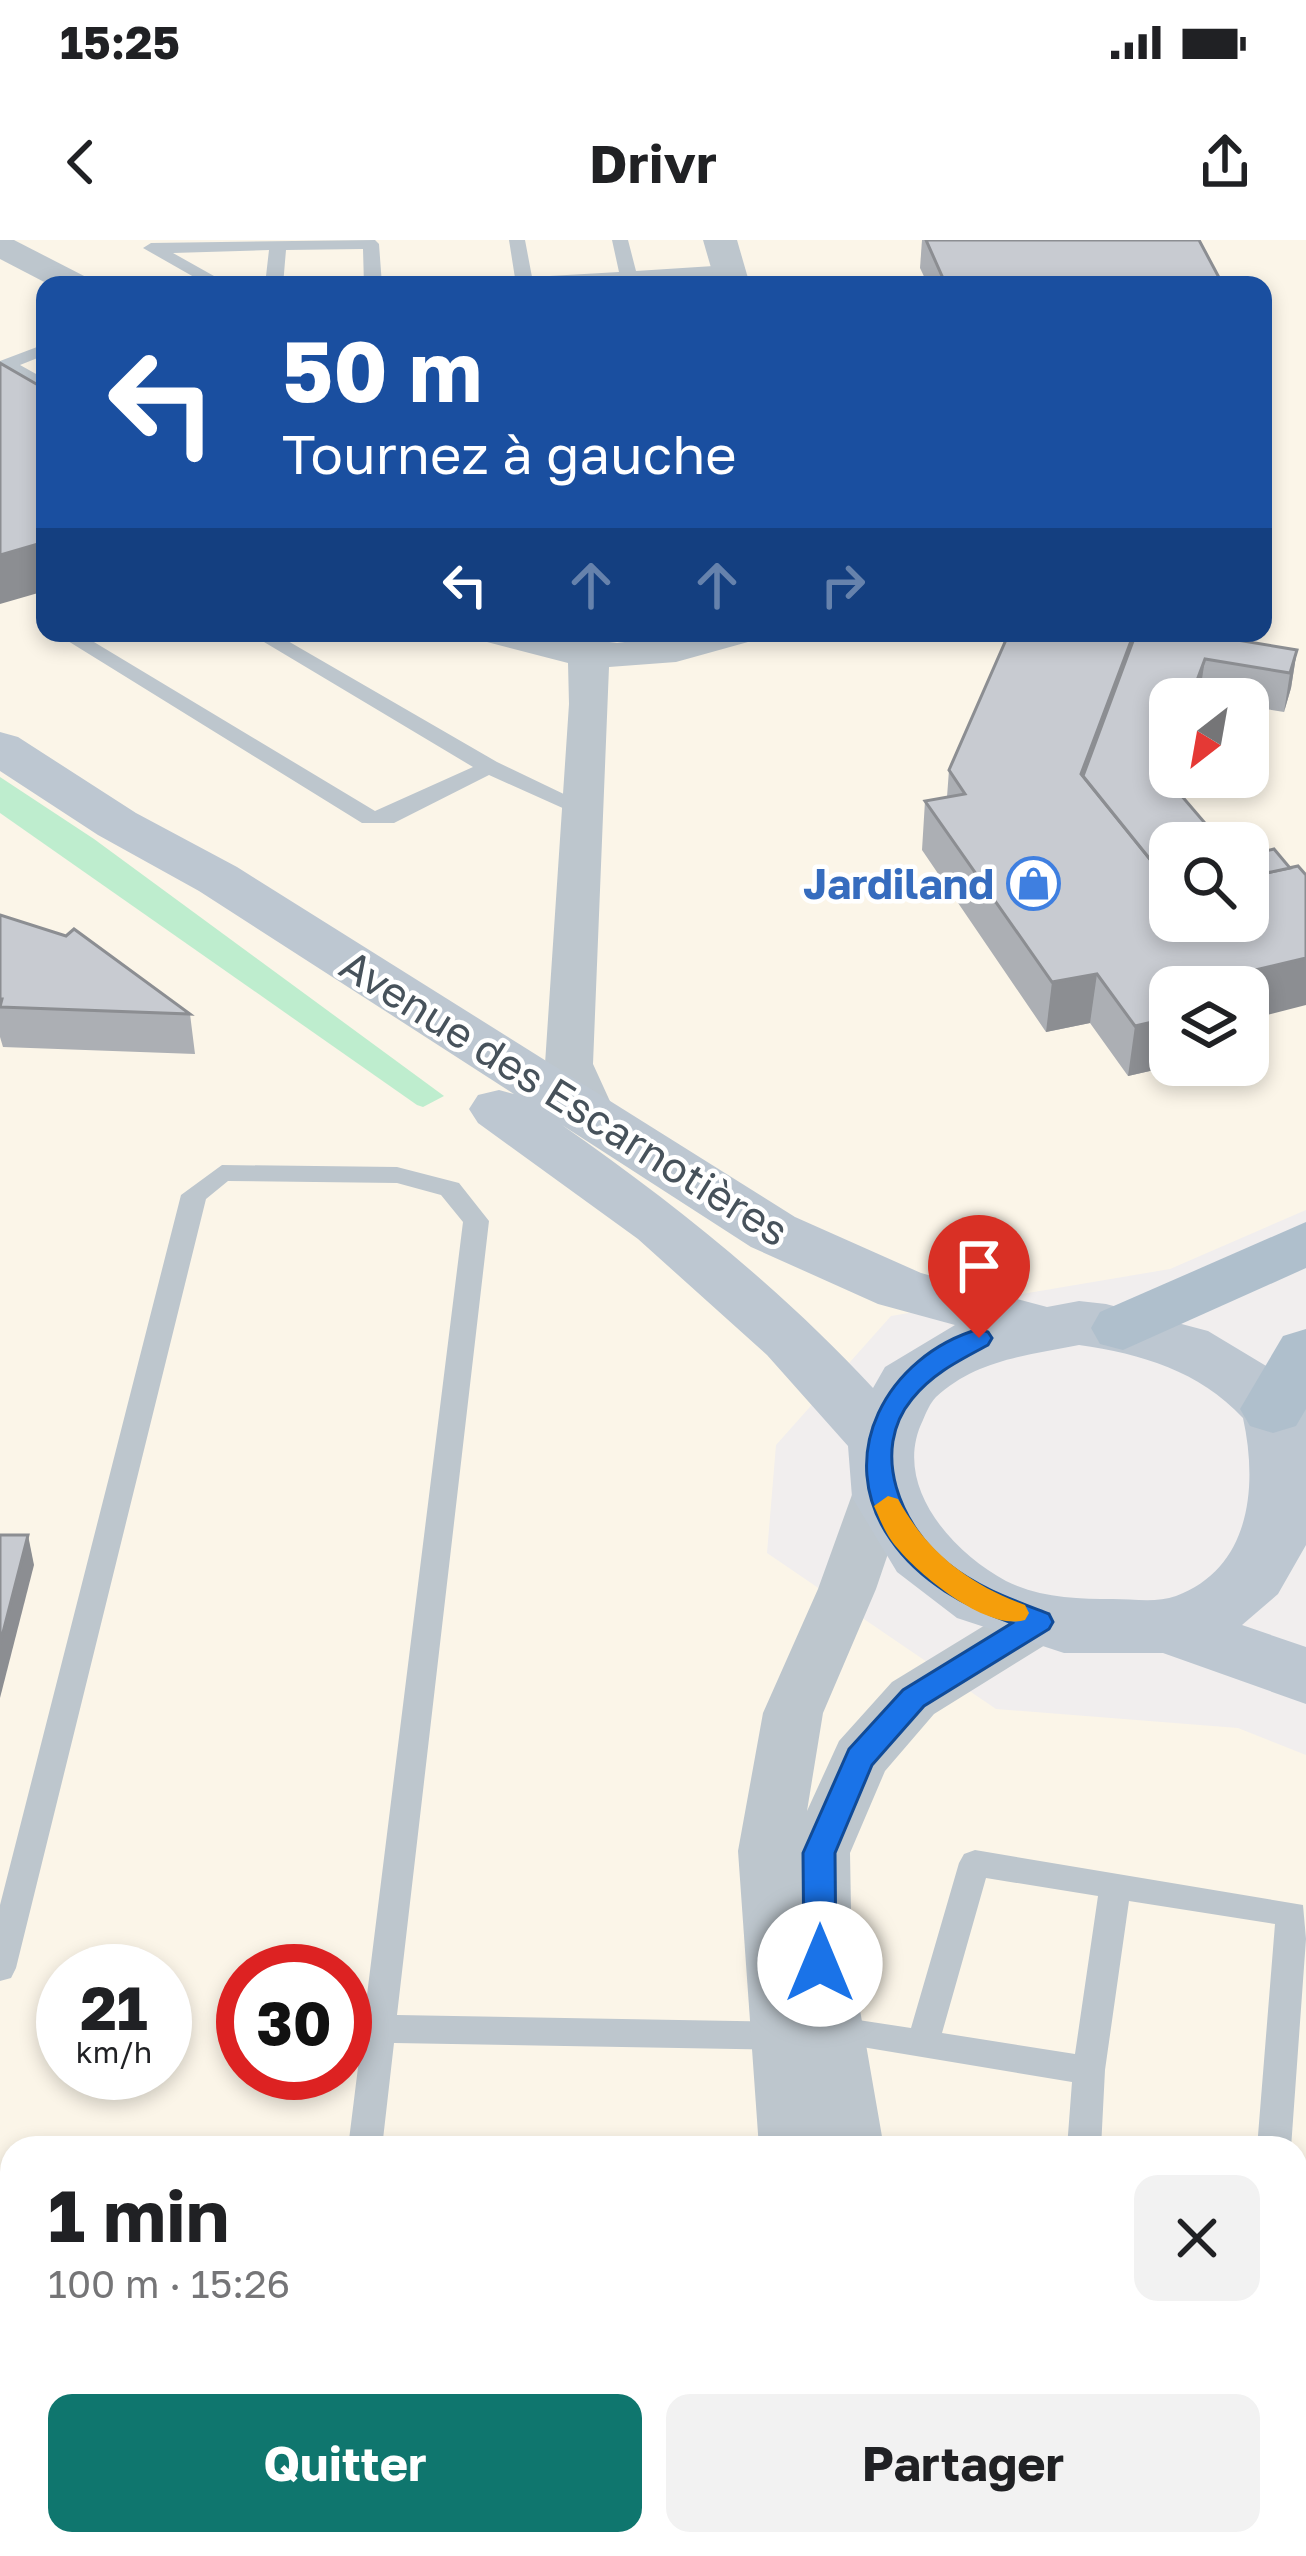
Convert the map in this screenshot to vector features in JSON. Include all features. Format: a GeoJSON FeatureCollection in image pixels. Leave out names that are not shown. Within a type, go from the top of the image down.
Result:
{"type":"FeatureCollection","features":[{"type":"Feature","properties":{"kind":"main road","name":"Avenue des Escarnotières"},"geometry":{"type":"LineString","coordinates":[[0,748],[117,824],[218,879],[773,1232],[901,1289],[1034,1325]]}},
{"type":"Feature","properties":{"kind":"main road","name":"Avenue des Escarnotières"},"geometry":{"type":"LineString","coordinates":[[117,824],[218,914],[660,1224],[790,1339],[880,1465]]}},
{"type":"Feature","properties":{"kind":"main road"},"geometry":{"type":"LineString","coordinates":[[1123,1328],[1306,1243]]}},
{"type":"Feature","properties":{"kind":"main road"},"geometry":{"type":"LineString","coordinates":[[1034,1325],[1123,1328],[1167,1339],[1208,1357],[1244,1381],[1273,1409],[1295,1443],[1305,1480],[1300,1527],[1273,1571],[1227,1605],[1167,1626],[1103,1631],[1038,1622],[982,1600],[936,1570],[901,1533],[880,1465],[898,1396],[932,1362],[979,1338],[1034,1325]]}},
{"type":"Feature","properties":{"kind":"main road"},"geometry":{"type":"LineString","coordinates":[[1273,1409],[1306,1352]]}},
{"type":"Feature","properties":{"kind":"main road"},"geometry":{"type":"LineString","coordinates":[[1167,1626],[1306,1676]]}},
{"type":"Feature","properties":{"kind":"street"},"geometry":{"type":"LineString","coordinates":[[0,246],[58,276]]}},
{"type":"Feature","properties":{"kind":"street"},"geometry":{"type":"LineString","coordinates":[[524,642],[589,655],[657,654],[701,642]]}},
{"type":"Feature","properties":{"kind":"street"},"geometry":{"type":"LineString","coordinates":[[589,655],[568,1064],[595,1121]]}},
{"type":"Feature","properties":{"kind":"street"},"geometry":{"type":"LineString","coordinates":[[845,2136],[806,2033],[770,1851],[794,1713],[848,1589],[880,1465]]}},
{"type":"Feature","properties":{"kind":"street"},"geometry":{"type":"LineString","coordinates":[[794,2136],[806,2033],[820,1964],[819,1853],[860,1758],[913,1698],[1038,1622]]}},
{"type":"Feature","properties":{"kind":"lane"},"geometry":{"type":"LineString","coordinates":[[517,240],[524,276]]}},
{"type":"Feature","properties":{"kind":"lane"},"geometry":{"type":"LineString","coordinates":[[620,240],[629,276]]}},
{"type":"Feature","properties":{"kind":"lane"},"geometry":{"type":"LineString","coordinates":[[143,244],[371,244],[373,276]]}},
{"type":"Feature","properties":{"kind":"lane"},"geometry":{"type":"LineString","coordinates":[[143,244],[204,276]]}},
{"type":"Feature","properties":{"kind":"lane"},"geometry":{"type":"LineString","coordinates":[[275,276],[278,245]]}},
{"type":"Feature","properties":{"kind":"lane"},"geometry":{"type":"LineString","coordinates":[[660,276],[727,265]]}},
{"type":"Feature","properties":{"kind":"lane"},"geometry":{"type":"LineString","coordinates":[[3,366],[36,353]]}},
{"type":"Feature","properties":{"kind":"lane"},"geometry":{"type":"LineString","coordinates":[[3,366],[36,382]]}},
{"type":"Feature","properties":{"kind":"lane"},"geometry":{"type":"LineString","coordinates":[[80,642],[370,818],[386,818],[490,767]]}},
{"type":"Feature","properties":{"kind":"lane"},"geometry":{"type":"LineString","coordinates":[[275,642],[490,767],[584,809]]}},
{"type":"Feature","properties":{"kind":"lane"},"geometry":{"type":"LineString","coordinates":[[0,1968],[194,1195],[222,1173],[397,1175],[450,1189],[476,1221],[367,2136]]}},
{"type":"Feature","properties":{"kind":"lane"},"geometry":{"type":"LineString","coordinates":[[923,2042],[975,1863],[1292,1914],[1275,2136]]}},
{"type":"Feature","properties":{"kind":"lane"},"geometry":{"type":"LineString","coordinates":[[1085,2136],[1089,2070],[1115,1885]]}},
{"type":"Feature","properties":{"kind":"lane"},"geometry":{"type":"LineString","coordinates":[[380,2029],[806,2033],[923,2042],[1089,2070]]}},
{"type":"Feature","properties":{"kind":"shaded area"},"geometry":{"type":"Polygon","coordinates":[[[0,240],[1306,240],[1306,1210],[1170,1269],[891,1316],[776,1445],[767,1553],[996,1709],[1238,1728],[1306,1755],[1306,2136],[0,2136],[0,240]]]}},
{"type":"Feature","properties":{"kind":"green space"},"geometry":{"type":"Polygon","coordinates":[[[0,777],[94,839],[444,1096],[423,1107],[417,1105],[0,813],[0,777]]]}},
{"type":"Feature","properties":{"kind":"building"},"geometry":{"type":"Polygon","coordinates":[[[926,240],[1199,240],[1218,276],[942,276],[926,240]]]}},
{"type":"Feature","properties":{"kind":"building"},"geometry":{"type":"Polygon","coordinates":[[[0,363],[36,384],[36,545],[0,555],[0,363]]]}},
{"type":"Feature","properties":{"kind":"building","name":"Jardiland"},"geometry":{"type":"Polygon","coordinates":[[[1005,642],[1131,642],[1081,774],[1149,858],[1149,942],[1269,942],[1269,872],[1298,866],[1306,875],[1306,958],[1269,967],[1149,966],[1149,1023],[1135,1026],[1097,974],[1052,982],[925,801],[965,794],[949,770],[1005,642]]]}},
{"type":"Feature","properties":{"kind":"building"},"geometry":{"type":"Polygon","coordinates":[[[1133,642],[1249,642],[1297,650],[1290,673],[1205,659],[1198,678],[1149,678],[1149,798],[1183,798],[1204,822],[1149,822],[1149,858],[1083,776],[1133,642]]]}},
{"type":"Feature","properties":{"kind":"building"},"geometry":{"type":"Polygon","coordinates":[[[1274,849],[1290,868],[1269,872],[1269,850],[1274,849]]]}},
{"type":"Feature","properties":{"kind":"building"},"geometry":{"type":"Polygon","coordinates":[[[0,915],[66,936],[74,929],[190,1014],[0,1007],[0,915]]]}},
{"type":"Feature","properties":{"kind":"building"},"geometry":{"type":"Polygon","coordinates":[[[0,1535],[28,1535],[0,1644],[0,1535]]]}},
{"type":"Feature","properties":{"kind":"slow traffic"},"geometry":{"type":"LineString","coordinates":[[888,1506],[901,1533],[936,1570],[982,1600],[1014,1613]]}},
{"type":"Feature","properties":{"kind":"place","name":"Jardiland"},"geometry":{"type":"Point","coordinates":[1033,883]}},
{"type":"Feature","properties":{"kind":"route"},"geometry":{"type":"LineString","coordinates":[[820,1964],[819,1853],[860,1758],[913,1698],[1038,1622],[982,1600],[936,1570],[901,1533],[881,1492],[879,1438],[898,1396],[932,1362],[979,1338]]}}]}
